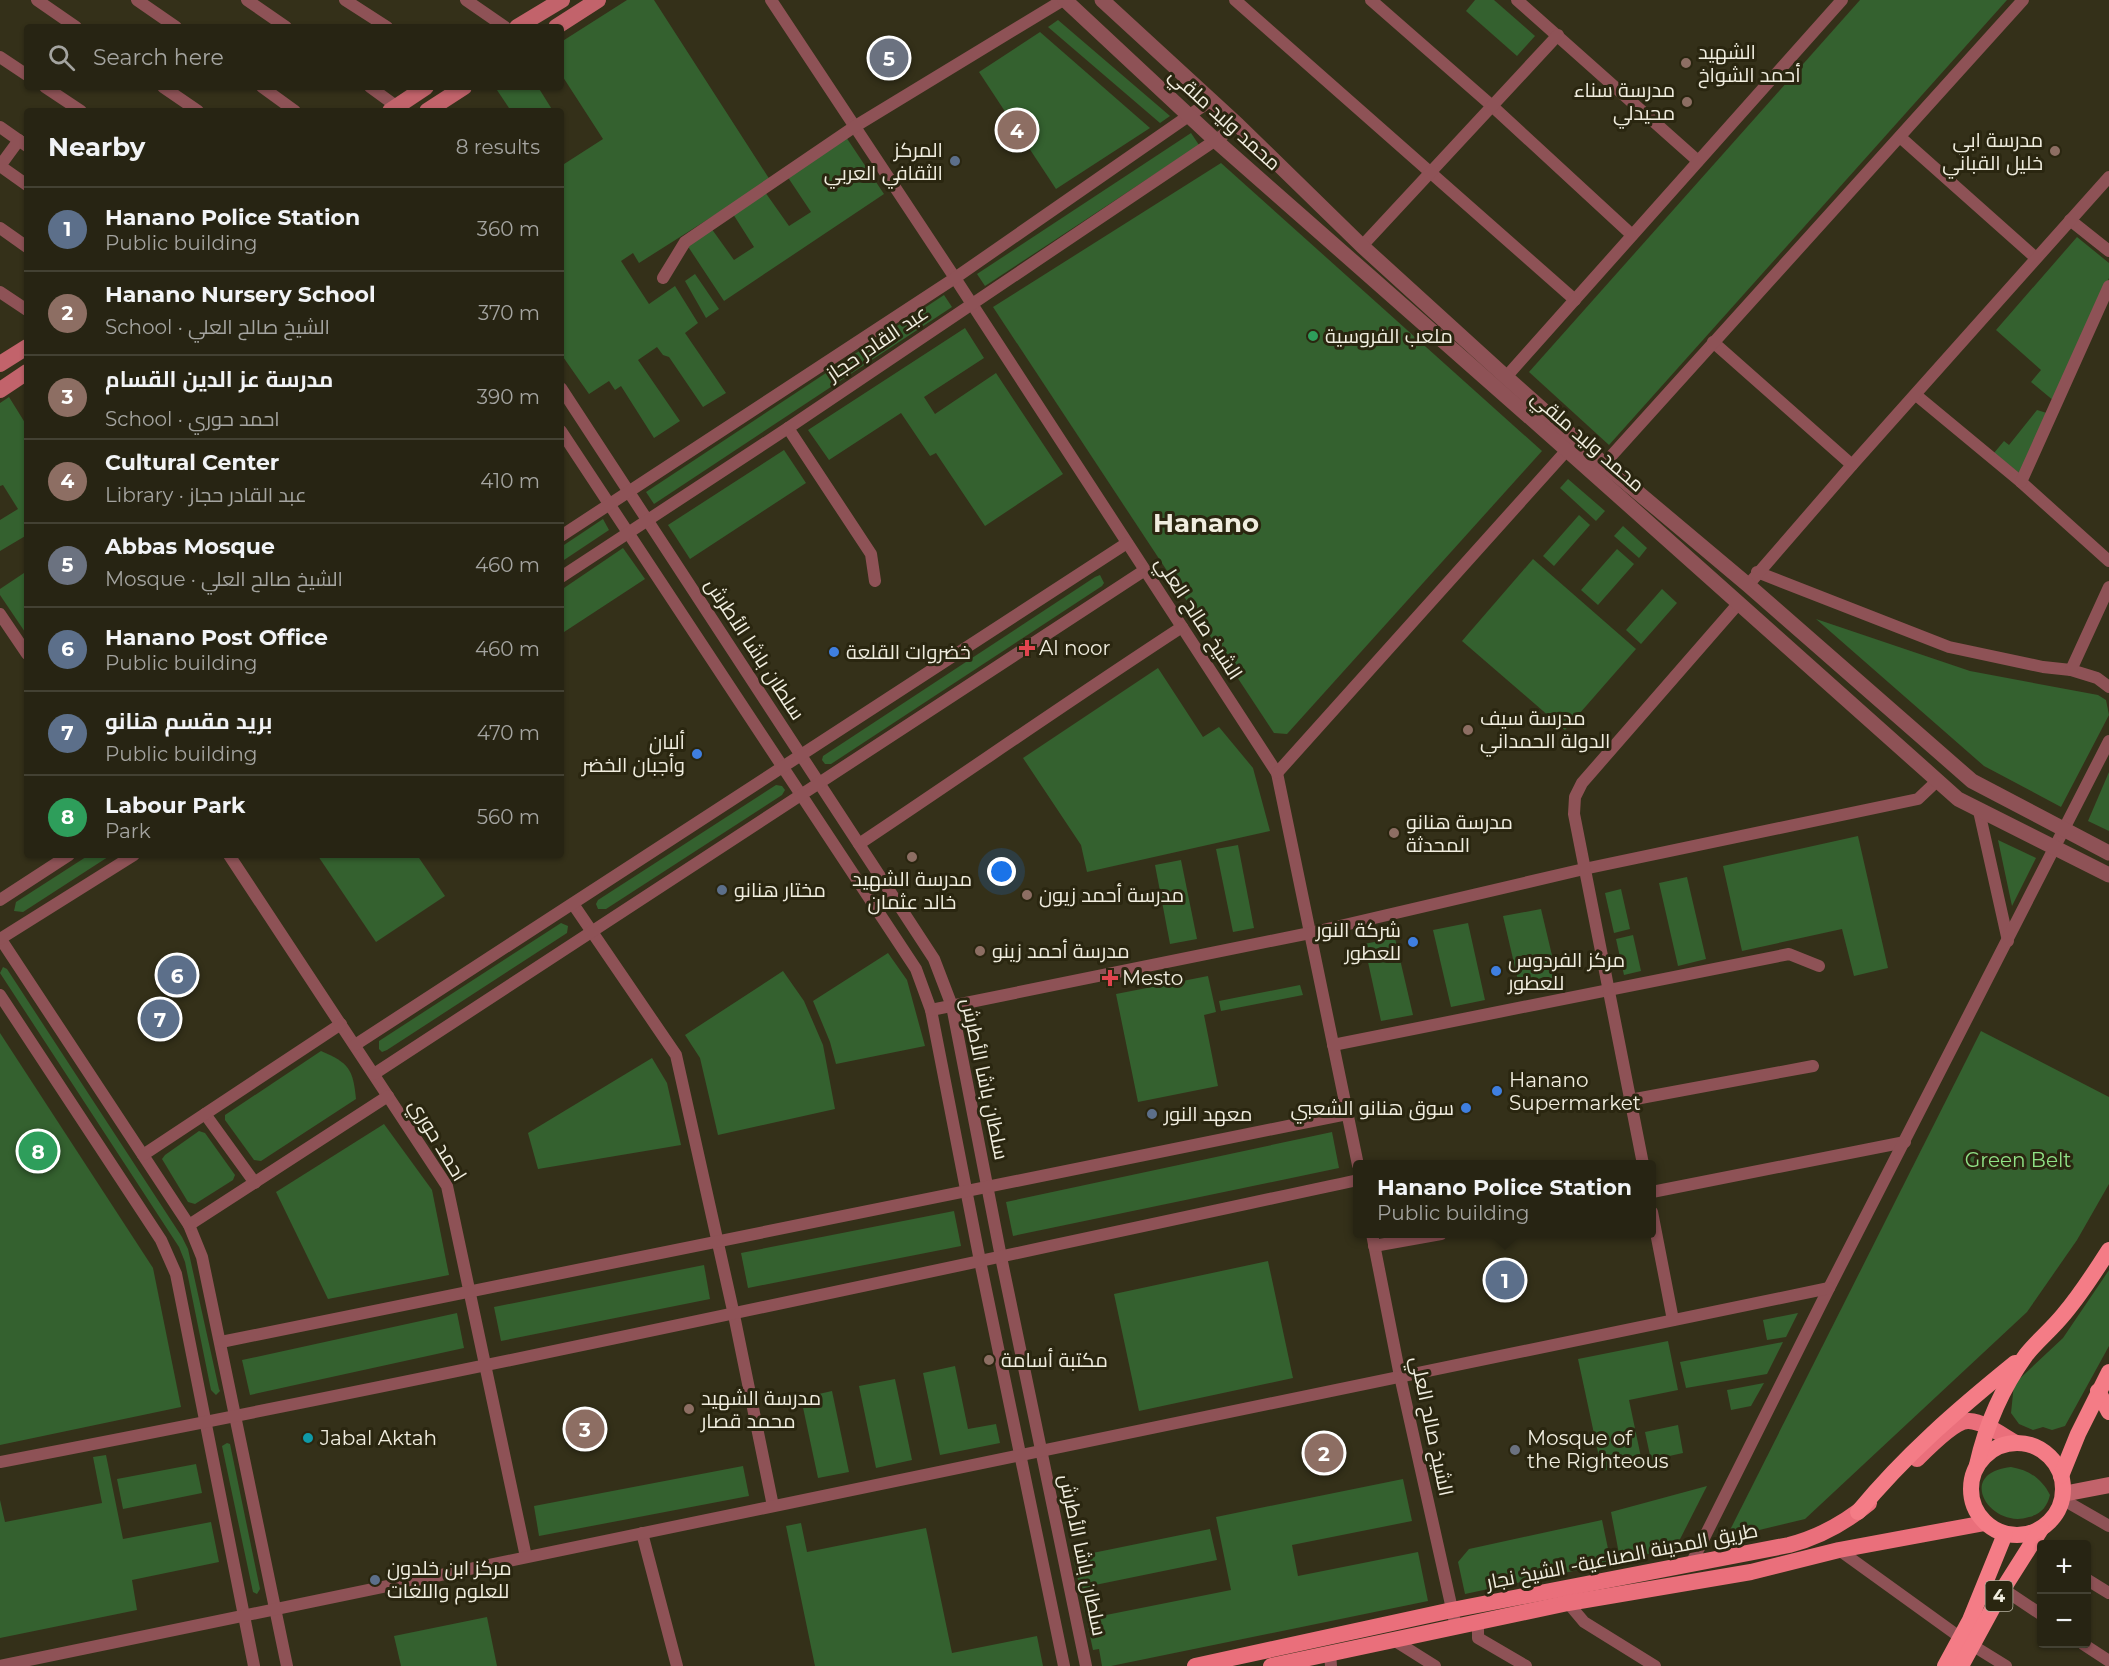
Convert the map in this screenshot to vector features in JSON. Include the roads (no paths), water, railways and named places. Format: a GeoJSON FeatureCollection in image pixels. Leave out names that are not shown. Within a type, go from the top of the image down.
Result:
{"type":"FeatureCollection","features":[{"type":"Feature","properties":{"kind":"highway"},"geometry":{"type":"LineString","coordinates":[[2109,1250],[2075,1300],[2028,1353],[2005,1388],[1987,1428],[1972,1477],[1971,1489],[1972,1502],[1977,1513],[1994,1530],[2018,1536],[2030,1534],[2041,1529],[2055,1516],[2062,1496],[2061,1476],[2068,1455],[2109,1372]]}},
{"type":"Feature","properties":{"kind":"highway"},"geometry":{"type":"LineString","coordinates":[[1858,1512],[1904,1460],[1938,1427],[2028,1353]]}},
{"type":"Feature","properties":{"kind":"highway"},"geometry":{"type":"LineString","coordinates":[[2098,1391],[2109,1412]]}},
{"type":"Feature","properties":{"kind":"highway"},"geometry":{"type":"LineString","coordinates":[[1977,1466],[1994,1449],[2016,1443],[2039,1449],[2056,1466],[2061,1476]]}},
{"type":"Feature","properties":{"kind":"highway","name":"4"},"geometry":{"type":"LineString","coordinates":[[1945,1666],[2036,1547],[2041,1529]]}},
{"type":"Feature","properties":{"kind":"highway","name":"4"},"geometry":{"type":"LineString","coordinates":[[1961,1666],[1970,1620],[2005,1534]]}},
{"type":"Feature","properties":{"kind":"main road"},"geometry":{"type":"LineString","coordinates":[[561,24],[598,0]]}},
{"type":"Feature","properties":{"kind":"main road"},"geometry":{"type":"LineString","coordinates":[[523,24],[558,1]]}},
{"type":"Feature","properties":{"kind":"main road"},"geometry":{"type":"LineString","coordinates":[[394,108],[422,90]]}},
{"type":"Feature","properties":{"kind":"main road"},"geometry":{"type":"LineString","coordinates":[[432,108],[459,90]]}},
{"type":"Feature","properties":{"kind":"main road"},"geometry":{"type":"LineString","coordinates":[[4,356],[24,348]]}},
{"type":"Feature","properties":{"kind":"main road"},"geometry":{"type":"LineString","coordinates":[[0,390],[24,374]]}},
{"type":"Feature","properties":{"kind":"main road","name":"طريق المدينة الصناعية- الشيخ نجار"},"geometry":{"type":"LineString","coordinates":[[1195,1666],[1452,1610],[1804,1541],[1833,1528],[1858,1512],[1956,1425],[1970,1421],[2016,1443]]}},
{"type":"Feature","properties":{"kind":"main road"},"geometry":{"type":"LineString","coordinates":[[2062,1496],[2109,1485]]}},
{"type":"Feature","properties":{"kind":"main road"},"geometry":{"type":"LineString","coordinates":[[1271,1666],[1331,1659],[1392,1639],[1568,1603],[1751,1572],[1839,1550],[1985,1523]]}},
{"type":"Feature","properties":{"kind":"street"},"geometry":{"type":"LineString","coordinates":[[37,0],[72,24]]}},
{"type":"Feature","properties":{"kind":"street"},"geometry":{"type":"LineString","coordinates":[[137,0],[172,24]]}},
{"type":"Feature","properties":{"kind":"street"},"geometry":{"type":"LineString","coordinates":[[247,0],[282,24]]}},
{"type":"Feature","properties":{"kind":"street"},"geometry":{"type":"LineString","coordinates":[[345,0],[382,24]]}},
{"type":"Feature","properties":{"kind":"street"},"geometry":{"type":"LineString","coordinates":[[466,0],[501,24]]}},
{"type":"Feature","properties":{"kind":"street","name":"الشيخ صالح العلي"},"geometry":{"type":"LineString","coordinates":[[771,0],[1277,773],[1357,1160]]}},
{"type":"Feature","properties":{"kind":"street"},"geometry":{"type":"LineString","coordinates":[[663,278],[685,242],[854,127],[1064,0]]}},
{"type":"Feature","properties":{"kind":"street","name":"محمد وليد ملقي"},"geometry":{"type":"LineString","coordinates":[[1064,0],[1215,140],[1958,799],[1979,812],[2109,875]]}},
{"type":"Feature","properties":{"kind":"street","name":"محمد وليد ملقي"},"geometry":{"type":"LineString","coordinates":[[1102,0],[1238,125],[1362,246],[1506,377],[1972,781],[2109,853]]}},
{"type":"Feature","properties":{"kind":"street"},"geometry":{"type":"LineString","coordinates":[[1235,0],[1575,300]]}},
{"type":"Feature","properties":{"kind":"street"},"geometry":{"type":"LineString","coordinates":[[1371,0],[1491,105],[1632,235]]}},
{"type":"Feature","properties":{"kind":"street"},"geometry":{"type":"LineString","coordinates":[[1517,0],[1698,161]]}},
{"type":"Feature","properties":{"kind":"street"},"geometry":{"type":"LineString","coordinates":[[1506,377],[1842,0]]}},
{"type":"Feature","properties":{"kind":"street"},"geometry":{"type":"LineString","coordinates":[[1604,464],[2023,0]]}},
{"type":"Feature","properties":{"kind":"street"},"geometry":{"type":"LineString","coordinates":[[1362,246],[1558,35]]}},
{"type":"Feature","properties":{"kind":"street"},"geometry":{"type":"LineString","coordinates":[[0,57],[24,73]]}},
{"type":"Feature","properties":{"kind":"street"},"geometry":{"type":"LineString","coordinates":[[50,90],[76,108]]}},
{"type":"Feature","properties":{"kind":"street"},"geometry":{"type":"LineString","coordinates":[[167,90],[194,108]]}},
{"type":"Feature","properties":{"kind":"street"},"geometry":{"type":"LineString","coordinates":[[266,90],[291,108]]}},
{"type":"Feature","properties":{"kind":"street"},"geometry":{"type":"LineString","coordinates":[[373,90],[392,108]]}},
{"type":"Feature","properties":{"kind":"street","name":"عبد القادر حجاز"},"geometry":{"type":"LineString","coordinates":[[564,534],[955,278],[1210,101]]}},
{"type":"Feature","properties":{"kind":"street","name":"عبد القادر حجاز"},"geometry":{"type":"LineString","coordinates":[[564,575],[788,428],[1238,125]]}},
{"type":"Feature","properties":{"kind":"street"},"geometry":{"type":"LineString","coordinates":[[0,127],[23,143],[0,166],[24,183]]}},
{"type":"Feature","properties":{"kind":"street"},"geometry":{"type":"LineString","coordinates":[[1900,137],[2036,258]]}},
{"type":"Feature","properties":{"kind":"street"},"geometry":{"type":"LineString","coordinates":[[1748,585],[2109,177]]}},
{"type":"Feature","properties":{"kind":"street"},"geometry":{"type":"LineString","coordinates":[[2070,220],[2109,251]]}},
{"type":"Feature","properties":{"kind":"street"},"geometry":{"type":"LineString","coordinates":[[0,228],[24,245]]}},
{"type":"Feature","properties":{"kind":"street"},"geometry":{"type":"LineString","coordinates":[[2020,482],[2109,286]]}},
{"type":"Feature","properties":{"kind":"street"},"geometry":{"type":"LineString","coordinates":[[0,292],[24,308]]}},
{"type":"Feature","properties":{"kind":"street"},"geometry":{"type":"LineString","coordinates":[[1713,342],[1852,465]]}},
{"type":"Feature","properties":{"kind":"street","name":"سلطان باشا الأطرش"},"geometry":{"type":"LineString","coordinates":[[564,393],[934,959],[952,1006],[1001,1257],[1086,1666]]}},
{"type":"Feature","properties":{"kind":"street"},"geometry":{"type":"LineString","coordinates":[[1916,395],[2020,482],[2109,561]]}},
{"type":"Feature","properties":{"kind":"street"},"geometry":{"type":"LineString","coordinates":[[788,428],[871,554],[875,581]]}},
{"type":"Feature","properties":{"kind":"street","name":"سلطان باشا الأطرش"},"geometry":{"type":"LineString","coordinates":[[564,436],[915,969],[931,1010],[966,1192],[1064,1666]]}},
{"type":"Feature","properties":{"kind":"street"},"geometry":{"type":"LineString","coordinates":[[1277,773],[1567,450]]}},
{"type":"Feature","properties":{"kind":"street"},"geometry":{"type":"LineString","coordinates":[[355,1046],[1127,543]]}},
{"type":"Feature","properties":{"kind":"street"},"geometry":{"type":"LineString","coordinates":[[374,1074],[1145,570]]}},
{"type":"Feature","properties":{"kind":"street"},"geometry":{"type":"LineString","coordinates":[[1758,572],[1949,647],[2043,667],[2071,669],[2097,678],[2109,687]]}},
{"type":"Feature","properties":{"kind":"street"},"geometry":{"type":"LineString","coordinates":[[2071,669],[2109,587]]}},
{"type":"Feature","properties":{"kind":"street"},"geometry":{"type":"LineString","coordinates":[[1642,1160],[1584,869],[1574,814],[1575,796],[1582,783],[1738,604]]}},
{"type":"Feature","properties":{"kind":"street"},"geometry":{"type":"LineString","coordinates":[[0,614],[24,650]]}},
{"type":"Feature","properties":{"kind":"street"},"geometry":{"type":"LineString","coordinates":[[859,844],[1182,627]]}},
{"type":"Feature","properties":{"kind":"street"},"geometry":{"type":"LineString","coordinates":[[1691,1564],[1829,1288],[2109,741]]}},
{"type":"Feature","properties":{"kind":"street"},"geometry":{"type":"LineString","coordinates":[[931,1010],[1310,933],[1584,869],[1918,799],[1937,781]]}},
{"type":"Feature","properties":{"kind":"street"},"geometry":{"type":"LineString","coordinates":[[1979,812],[2008,941]]}},
{"type":"Feature","properties":{"kind":"street"},"geometry":{"type":"LineString","coordinates":[[0,900],[64,858]]}},
{"type":"Feature","properties":{"kind":"street"},"geometry":{"type":"LineString","coordinates":[[129,858],[0,938],[189,1225],[202,1257],[237,1416],[287,1666]]}},
{"type":"Feature","properties":{"kind":"street","name":"احمد حوري"},"geometry":{"type":"LineString","coordinates":[[231,858],[447,1185],[526,1557]]}},
{"type":"Feature","properties":{"kind":"street"},"geometry":{"type":"LineString","coordinates":[[573,903],[676,1055],[734,1315],[773,1506]]}},
{"type":"Feature","properties":{"kind":"street"},"geometry":{"type":"LineString","coordinates":[[1333,1045],[1789,954],[1820,966]]}},
{"type":"Feature","properties":{"kind":"street"},"geometry":{"type":"LineString","coordinates":[[0,995],[161,1240],[176,1274],[254,1666]]}},
{"type":"Feature","properties":{"kind":"street"},"geometry":{"type":"LineString","coordinates":[[143,1155],[341,1024]]}},
{"type":"Feature","properties":{"kind":"street"},"geometry":{"type":"LineString","coordinates":[[1630,1100],[1813,1066]]}},
{"type":"Feature","properties":{"kind":"street"},"geometry":{"type":"LineString","coordinates":[[189,1225],[388,1096]]}},
{"type":"Feature","properties":{"kind":"street"},"geometry":{"type":"LineString","coordinates":[[205,1114],[255,1183]]}},
{"type":"Feature","properties":{"kind":"street"},"geometry":{"type":"LineString","coordinates":[[221,1342],[1347,1114]]}},
{"type":"Feature","properties":{"kind":"street"},"geometry":{"type":"LineString","coordinates":[[1656,1191],[1905,1143]]}},
{"type":"Feature","properties":{"kind":"street"},"geometry":{"type":"LineString","coordinates":[[0,1462],[206,1423],[734,1315],[1353,1181]]}},
{"type":"Feature","properties":{"kind":"street"},"geometry":{"type":"LineString","coordinates":[[1656,1233],[1673,1320]]}},
{"type":"Feature","properties":{"kind":"street","name":"الشيخ صالح العلي"},"geometry":{"type":"LineString","coordinates":[[1373,1238],[1400,1377],[1456,1627]]}},
{"type":"Feature","properties":{"kind":"street"},"geometry":{"type":"LineString","coordinates":[[1374,1246],[1415,1238]]}},
{"type":"Feature","properties":{"kind":"street"},"geometry":{"type":"LineString","coordinates":[[0,1666],[1829,1288]]}},
{"type":"Feature","properties":{"kind":"street"},"geometry":{"type":"LineString","coordinates":[[2062,1496],[2109,1527]]}},
{"type":"Feature","properties":{"kind":"street"},"geometry":{"type":"LineString","coordinates":[[642,1533],[677,1666]]}},
{"type":"Feature","properties":{"kind":"street"},"geometry":{"type":"LineString","coordinates":[[1839,1550],[1966,1641],[2006,1666]]}},
{"type":"Feature","properties":{"kind":"street"},"geometry":{"type":"LineString","coordinates":[[2091,1582],[2109,1593]]}},
{"type":"Feature","properties":{"kind":"street"},"geometry":{"type":"LineString","coordinates":[[2003,1589],[2037,1612]]}},
{"type":"Feature","properties":{"kind":"street"},"geometry":{"type":"LineString","coordinates":[[1568,1603],[1584,1622],[1655,1666]]}},
{"type":"Feature","properties":{"kind":"street"},"geometry":{"type":"LineString","coordinates":[[1478,1622],[1478,1638],[1526,1666]]}},
{"type":"Feature","properties":{"kind":"street"},"geometry":{"type":"LineString","coordinates":[[1392,1639],[1435,1666]]}},
{"type":"Feature","properties":{"kind":"street"},"geometry":{"type":"LineString","coordinates":[[2089,1648],[2109,1661]]}},
{"type":"Feature","properties":{"kind":"place","name":"Abbas Mosque"},"geometry":{"type":"Point","coordinates":[889,58]}},
{"type":"Feature","properties":{"kind":"place","name":"الشهيد أحمد الشواخ"},"geometry":{"type":"Point","coordinates":[1686,63]}},
{"type":"Feature","properties":{"kind":"place","name":"مدرسة سناء محيدلي"},"geometry":{"type":"Point","coordinates":[1687,102]}},
{"type":"Feature","properties":{"kind":"place","name":"Cultural Center"},"geometry":{"type":"Point","coordinates":[1017,130]}},
{"type":"Feature","properties":{"kind":"place","name":"مدرسة ابي خليل القباني"},"geometry":{"type":"Point","coordinates":[2055,151]}},
{"type":"Feature","properties":{"kind":"place","name":"المركز الثقافي العربي"},"geometry":{"type":"Point","coordinates":[955,161]}},
{"type":"Feature","properties":{"kind":"place","name":"ملعب الفروسية"},"geometry":{"type":"Point","coordinates":[1313,336]}},
{"type":"Feature","properties":{"kind":"place","name":"Al noor"},"geometry":{"type":"Point","coordinates":[1027,648]}},
{"type":"Feature","properties":{"kind":"place","name":"خضروات القلعة"},"geometry":{"type":"Point","coordinates":[834,652]}},
{"type":"Feature","properties":{"kind":"place","name":"مدرسة سيف الدولة الحمداني"},"geometry":{"type":"Point","coordinates":[1468,730]}},
{"type":"Feature","properties":{"kind":"place","name":"ألبان وأجبان الخضر"},"geometry":{"type":"Point","coordinates":[697,754]}},
{"type":"Feature","properties":{"kind":"place","name":"مدرسة هنانو المحدثة"},"geometry":{"type":"Point","coordinates":[1394,833]}},
{"type":"Feature","properties":{"kind":"place","name":"مدرسة الشهيد خالد عثمان"},"geometry":{"type":"Point","coordinates":[912,857]}},
{"type":"Feature","properties":{"kind":"place","name":"مختار هنانو"},"geometry":{"type":"Point","coordinates":[722,890]}},
{"type":"Feature","properties":{"kind":"place","name":"مدرسة أحمد زيون"},"geometry":{"type":"Point","coordinates":[1027,895]}},
{"type":"Feature","properties":{"kind":"place","name":"شركة النور للعطور"},"geometry":{"type":"Point","coordinates":[1413,942]}},
{"type":"Feature","properties":{"kind":"place","name":"مدرسة أحمد زينو"},"geometry":{"type":"Point","coordinates":[980,951]}},
{"type":"Feature","properties":{"kind":"place","name":"مركز الفردوس للعطور"},"geometry":{"type":"Point","coordinates":[1496,971]}},
{"type":"Feature","properties":{"kind":"place","name":"Hanano Post Office"},"geometry":{"type":"Point","coordinates":[177,975]}},
{"type":"Feature","properties":{"kind":"place","name":"Mesto"},"geometry":{"type":"Point","coordinates":[1110,978]}},
{"type":"Feature","properties":{"kind":"place","name":"بريد مقسم هنانو"},"geometry":{"type":"Point","coordinates":[160,1019]}},
{"type":"Feature","properties":{"kind":"place","name":"Hanano Supermarket"},"geometry":{"type":"Point","coordinates":[1497,1091]}},
{"type":"Feature","properties":{"kind":"place","name":"سوق هنانو الشعبي"},"geometry":{"type":"Point","coordinates":[1466,1108]}},
{"type":"Feature","properties":{"kind":"place","name":"معهد النور"},"geometry":{"type":"Point","coordinates":[1152,1114]}},
{"type":"Feature","properties":{"kind":"place","name":"Labour Park"},"geometry":{"type":"Point","coordinates":[38,1151]}},
{"type":"Feature","properties":{"kind":"place","name":"Hanano Police Station"},"geometry":{"type":"Point","coordinates":[1505,1280]}},
{"type":"Feature","properties":{"kind":"place","name":"مكتبة أسامة"},"geometry":{"type":"Point","coordinates":[989,1360]}},
{"type":"Feature","properties":{"kind":"place","name":"مدرسة الشهيد محمد قصار"},"geometry":{"type":"Point","coordinates":[689,1409]}},
{"type":"Feature","properties":{"kind":"place","name":"مدرسة عز الدين القسام"},"geometry":{"type":"Point","coordinates":[585,1429]}},
{"type":"Feature","properties":{"kind":"place","name":"Jabal Aktah"},"geometry":{"type":"Point","coordinates":[308,1438]}},
{"type":"Feature","properties":{"kind":"place","name":"Mosque of the Righteous"},"geometry":{"type":"Point","coordinates":[1515,1450]}},
{"type":"Feature","properties":{"kind":"place","name":"Hanano Nursery School"},"geometry":{"type":"Point","coordinates":[1324,1453]}},
{"type":"Feature","properties":{"kind":"place","name":"مركز ابن خلدون للعلوم واللغات"},"geometry":{"type":"Point","coordinates":[375,1580]}},
{"type":"Feature","properties":{"kind":"district","name":"Hanano"},"geometry":{"type":"Point","coordinates":[1206,523]}},
{"type":"Feature","properties":{"kind":"park label","name":"Green Belt"},"geometry":{"type":"Point","coordinates":[2018,1160]}}]}
